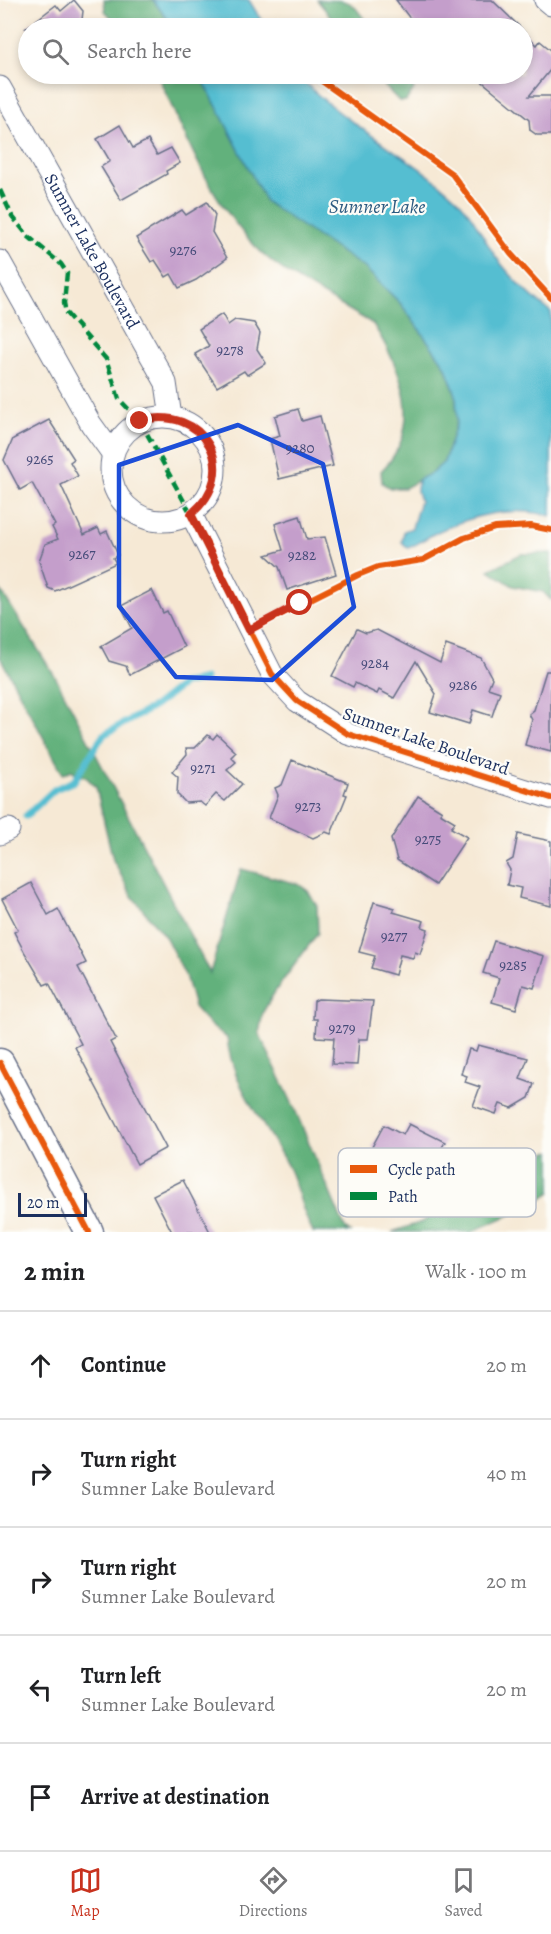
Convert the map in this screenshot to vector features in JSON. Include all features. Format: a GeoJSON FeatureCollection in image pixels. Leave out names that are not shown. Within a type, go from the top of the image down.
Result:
{"type":"FeatureCollection","features":[{"type":"Feature","properties":{"kind":"street"},"geometry":{"type":"LineString","coordinates":[[545,0],[551,5]]}},
{"type":"Feature","properties":{"kind":"street","name":"Sumner Lake Boulevard"},"geometry":{"type":"LineString","coordinates":[[0,87],[166,382],[171,417]]}},
{"type":"Feature","properties":{"kind":"street"},"geometry":{"type":"LineString","coordinates":[[0,261],[91,424],[112,453]]}},
{"type":"Feature","properties":{"kind":"street"},"geometry":{"type":"LineString","coordinates":[[158,416],[171,417],[185,421],[197,429],[213,453],[216,468],[214,482],[208,496],[191,514],[172,521],[157,522],[142,518],[129,510],[118,498],[112,484],[110,468],[112,453],[120,439],[140,421],[158,416]]}},
{"type":"Feature","properties":{"kind":"street","name":"Sumner Lake Boulevard"},"geometry":{"type":"LineString","coordinates":[[191,514],[272,674],[297,701],[348,734],[551,798]]}},
{"type":"Feature","properties":{"kind":"street"},"geometry":{"type":"LineString","coordinates":[[0,1063],[88,1232]]}},
{"type":"Feature","properties":{"kind":"highlighted area"},"geometry":{"type":"Polygon","coordinates":[[[238,425],[323,464],[354,607],[272,680],[176,677],[119,606],[119,465],[238,425]]]}},
{"type":"Feature","properties":{"kind":"green space"},"geometry":{"type":"Polygon","coordinates":[[[104,0],[153,0],[166,18],[112,18],[105,11],[104,0]]]}},
{"type":"Feature","properties":{"kind":"green space"},"geometry":{"type":"Polygon","coordinates":[[[317,0],[345,1],[355,7],[364,18],[332,18],[317,0]]]}},
{"type":"Feature","properties":{"kind":"green space"},"geometry":{"type":"Polygon","coordinates":[[[162,84],[205,84],[266,202],[365,268],[401,304],[445,365],[456,395],[457,422],[444,462],[432,473],[405,488],[390,488],[382,483],[381,471],[395,454],[403,436],[406,417],[405,398],[400,379],[384,342],[373,324],[286,272],[261,252],[228,213],[189,144],[162,84]]]}},
{"type":"Feature","properties":{"kind":"green space"},"geometry":{"type":"Polygon","coordinates":[[[383,84],[412,84],[414,89],[406,101],[399,101],[383,84]]]}},
{"type":"Feature","properties":{"kind":"green space"},"geometry":{"type":"Polygon","coordinates":[[[551,553],[551,600],[543,592],[513,586],[489,570],[521,554],[551,553]]]}},
{"type":"Feature","properties":{"kind":"green space"},"geometry":{"type":"Polygon","coordinates":[[[0,589],[56,678],[210,973],[241,869],[298,884],[308,891],[317,906],[318,933],[276,990],[263,1012],[259,1033],[293,1105],[338,1211],[338,1217],[340,1217],[345,1228],[350,1232],[313,1232],[288,1167],[243,1089],[230,1056],[227,1038],[211,1026],[194,1007],[185,975],[166,938],[132,896],[113,860],[96,787],[87,778],[71,770],[63,774],[0,657],[0,589]]]}},
{"type":"Feature","properties":{"kind":"green space"},"geometry":{"type":"Polygon","coordinates":[[[551,1151],[551,1192],[536,1202],[536,1156],[551,1151]]]}},
{"type":"Feature","properties":{"kind":"green space"},"geometry":{"type":"Polygon","coordinates":[[[429,1217],[505,1217],[471,1232],[392,1232],[422,1222],[429,1217]]]}},
{"type":"Feature","properties":{"kind":"water"},"geometry":{"type":"Polygon","coordinates":[[[153,0],[249,0],[260,18],[166,18],[153,0]]]}},
{"type":"Feature","properties":{"kind":"water","name":"Sumner Lake"},"geometry":{"type":"Polygon","coordinates":[[[205,84],[307,84],[334,108],[416,166],[461,203],[502,264],[529,293],[551,312],[551,516],[522,511],[493,514],[451,526],[408,548],[402,542],[404,531],[412,528],[420,501],[417,491],[418,480],[432,473],[444,462],[457,422],[456,395],[445,365],[401,304],[365,268],[266,202],[205,84]]]}},
{"type":"Feature","properties":{"kind":"building"},"geometry":{"type":"Polygon","coordinates":[[[74,0],[83,11],[82,18],[39,18],[56,5],[61,11],[74,0]]]}},
{"type":"Feature","properties":{"kind":"building"},"geometry":{"type":"Polygon","coordinates":[[[396,0],[492,0],[511,18],[410,18],[396,0]]]}},
{"type":"Feature","properties":{"kind":"building"},"geometry":{"type":"Polygon","coordinates":[[[533,41],[537,45],[540,41],[551,50],[551,69],[529,96],[551,96],[551,135],[537,135],[530,130],[529,120],[485,84],[533,84],[533,41]]]}},
{"type":"Feature","properties":{"kind":"building"},"geometry":{"type":"Polygon","coordinates":[[[120,125],[133,148],[148,140],[157,155],[171,148],[180,163],[166,171],[167,174],[121,200],[101,167],[110,161],[97,139],[120,125]]]}},
{"type":"Feature","properties":{"kind":"building"},"geometry":{"type":"Polygon","coordinates":[[[207,202],[215,215],[212,232],[227,258],[196,280],[179,288],[171,274],[166,277],[155,260],[151,262],[136,238],[182,210],[186,215],[207,202]]]}},
{"type":"Feature","properties":{"kind":"building"},"geometry":{"type":"Polygon","coordinates":[[[222,314],[228,325],[235,320],[254,323],[260,333],[257,349],[266,363],[247,375],[244,371],[217,387],[195,354],[209,346],[199,329],[222,314]]]}},
{"type":"Feature","properties":{"kind":"building"},"geometry":{"type":"Polygon","coordinates":[[[298,409],[302,421],[320,416],[333,466],[279,479],[270,439],[280,436],[275,416],[298,409]]]}},
{"type":"Feature","properties":{"kind":"building"},"geometry":{"type":"Polygon","coordinates":[[[49,420],[74,459],[70,462],[78,476],[61,485],[84,535],[98,528],[101,534],[107,531],[118,555],[113,558],[116,563],[55,591],[48,588],[39,561],[45,544],[58,539],[52,527],[55,525],[32,483],[20,490],[4,460],[13,439],[49,420]]]}},
{"type":"Feature","properties":{"kind":"building"},"geometry":{"type":"Polygon","coordinates":[[[300,516],[307,539],[325,537],[336,574],[287,590],[279,567],[266,555],[283,550],[275,524],[300,516]]]}},
{"type":"Feature","properties":{"kind":"building"},"geometry":{"type":"Polygon","coordinates":[[[152,590],[163,613],[167,611],[184,647],[130,675],[126,666],[109,661],[101,646],[132,628],[121,606],[152,590]]]}},
{"type":"Feature","properties":{"kind":"building"},"geometry":{"type":"Polygon","coordinates":[[[357,629],[366,633],[377,630],[440,663],[446,645],[481,658],[492,678],[488,688],[500,692],[492,716],[473,710],[469,724],[430,712],[436,694],[416,661],[394,698],[379,690],[377,694],[355,683],[353,687],[332,676],[357,629]]]}},
{"type":"Feature","properties":{"kind":"building"},"geometry":{"type":"Polygon","coordinates":[[[546,671],[551,671],[551,752],[525,745],[532,720],[529,714],[534,710],[546,671]]]}},
{"type":"Feature","properties":{"kind":"building"},"geometry":{"type":"Polygon","coordinates":[[[217,734],[236,752],[231,757],[236,762],[227,770],[242,784],[225,801],[216,794],[205,806],[200,802],[186,803],[177,794],[178,777],[172,772],[187,754],[186,748],[195,748],[208,735],[213,739],[217,734]]]}},
{"type":"Feature","properties":{"kind":"building"},"geometry":{"type":"Polygon","coordinates":[[[292,760],[348,783],[344,794],[347,795],[331,834],[326,832],[313,838],[269,818],[278,795],[275,788],[282,785],[292,760]]]}},
{"type":"Feature","properties":{"kind":"building"},"geometry":{"type":"Polygon","coordinates":[[[418,796],[442,811],[440,813],[455,822],[451,828],[467,837],[435,885],[397,860],[391,839],[418,796]]]}},
{"type":"Feature","properties":{"kind":"building"},"geometry":{"type":"Polygon","coordinates":[[[518,834],[551,841],[551,906],[519,898],[521,888],[507,885],[510,870],[506,863],[513,859],[518,834]]]}},
{"type":"Feature","properties":{"kind":"building"},"geometry":{"type":"Polygon","coordinates":[[[31,883],[48,915],[58,909],[86,963],[78,967],[116,1039],[110,1042],[166,1148],[137,1164],[75,1047],[81,1044],[49,983],[44,985],[14,932],[18,930],[2,899],[31,883]]]}},
{"type":"Feature","properties":{"kind":"building"},"geometry":{"type":"Polygon","coordinates":[[[374,902],[395,908],[393,912],[424,921],[422,927],[428,929],[420,954],[415,952],[413,958],[400,955],[395,975],[371,968],[375,956],[359,952],[374,902]]]}},
{"type":"Feature","properties":{"kind":"building"},"geometry":{"type":"Polygon","coordinates":[[[494,941],[544,956],[534,988],[523,985],[516,1009],[492,1002],[499,978],[483,973],[494,941]]]}},
{"type":"Feature","properties":{"kind":"building"},"geometry":{"type":"Polygon","coordinates":[[[318,999],[373,1001],[368,1039],[359,1039],[357,1065],[332,1064],[334,1038],[316,1037],[317,1019],[313,1019],[314,1001],[318,999]]]}},
{"type":"Feature","properties":{"kind":"building"},"geometry":{"type":"Polygon","coordinates":[[[478,1045],[528,1058],[520,1079],[534,1084],[529,1098],[512,1108],[500,1104],[496,1114],[473,1106],[480,1087],[465,1082],[467,1076],[461,1074],[469,1049],[476,1051],[478,1045]]]}},
{"type":"Feature","properties":{"kind":"building"},"geometry":{"type":"Polygon","coordinates":[[[409,1124],[445,1142],[442,1148],[372,1147],[384,1125],[403,1135],[409,1124]]]}},
{"type":"Feature","properties":{"kind":"building"},"geometry":{"type":"Polygon","coordinates":[[[183,1180],[210,1232],[172,1232],[153,1195],[183,1180]]]}},
{"type":"Feature","properties":{"kind":"waterway"},"geometry":{"type":"LineString","coordinates":[[26,816],[55,789],[74,781],[103,735],[155,706],[183,684],[205,679]]}},
{"type":"Feature","properties":{"kind":"marked path"},"geometry":{"type":"LineString","coordinates":[[0,190],[12,216],[29,237],[61,264],[67,273],[64,303],[66,313],[106,359],[119,399],[140,421],[191,514]]}},
{"type":"Feature","properties":{"kind":"cycle path"},"geometry":{"type":"LineString","coordinates":[[326,84],[452,174],[511,254],[551,298]]}},
{"type":"Feature","properties":{"kind":"cycle path"},"geometry":{"type":"LineString","coordinates":[[191,514],[272,674],[297,701],[348,734],[551,798]]}},
{"type":"Feature","properties":{"kind":"cycle path"},"geometry":{"type":"LineString","coordinates":[[249,630],[358,575],[378,567],[423,560],[464,538],[495,528],[531,526],[551,530]]}},
{"type":"Feature","properties":{"kind":"cycle path"},"geometry":{"type":"LineString","coordinates":[[0,1063],[89,1232]]}},
{"type":"Feature","properties":{"kind":"route"},"geometry":{"type":"LineString","coordinates":[[140,421],[158,416],[171,417],[185,421],[207,440],[216,468],[214,482],[208,496],[191,514],[249,630],[300,603]]}}]}
